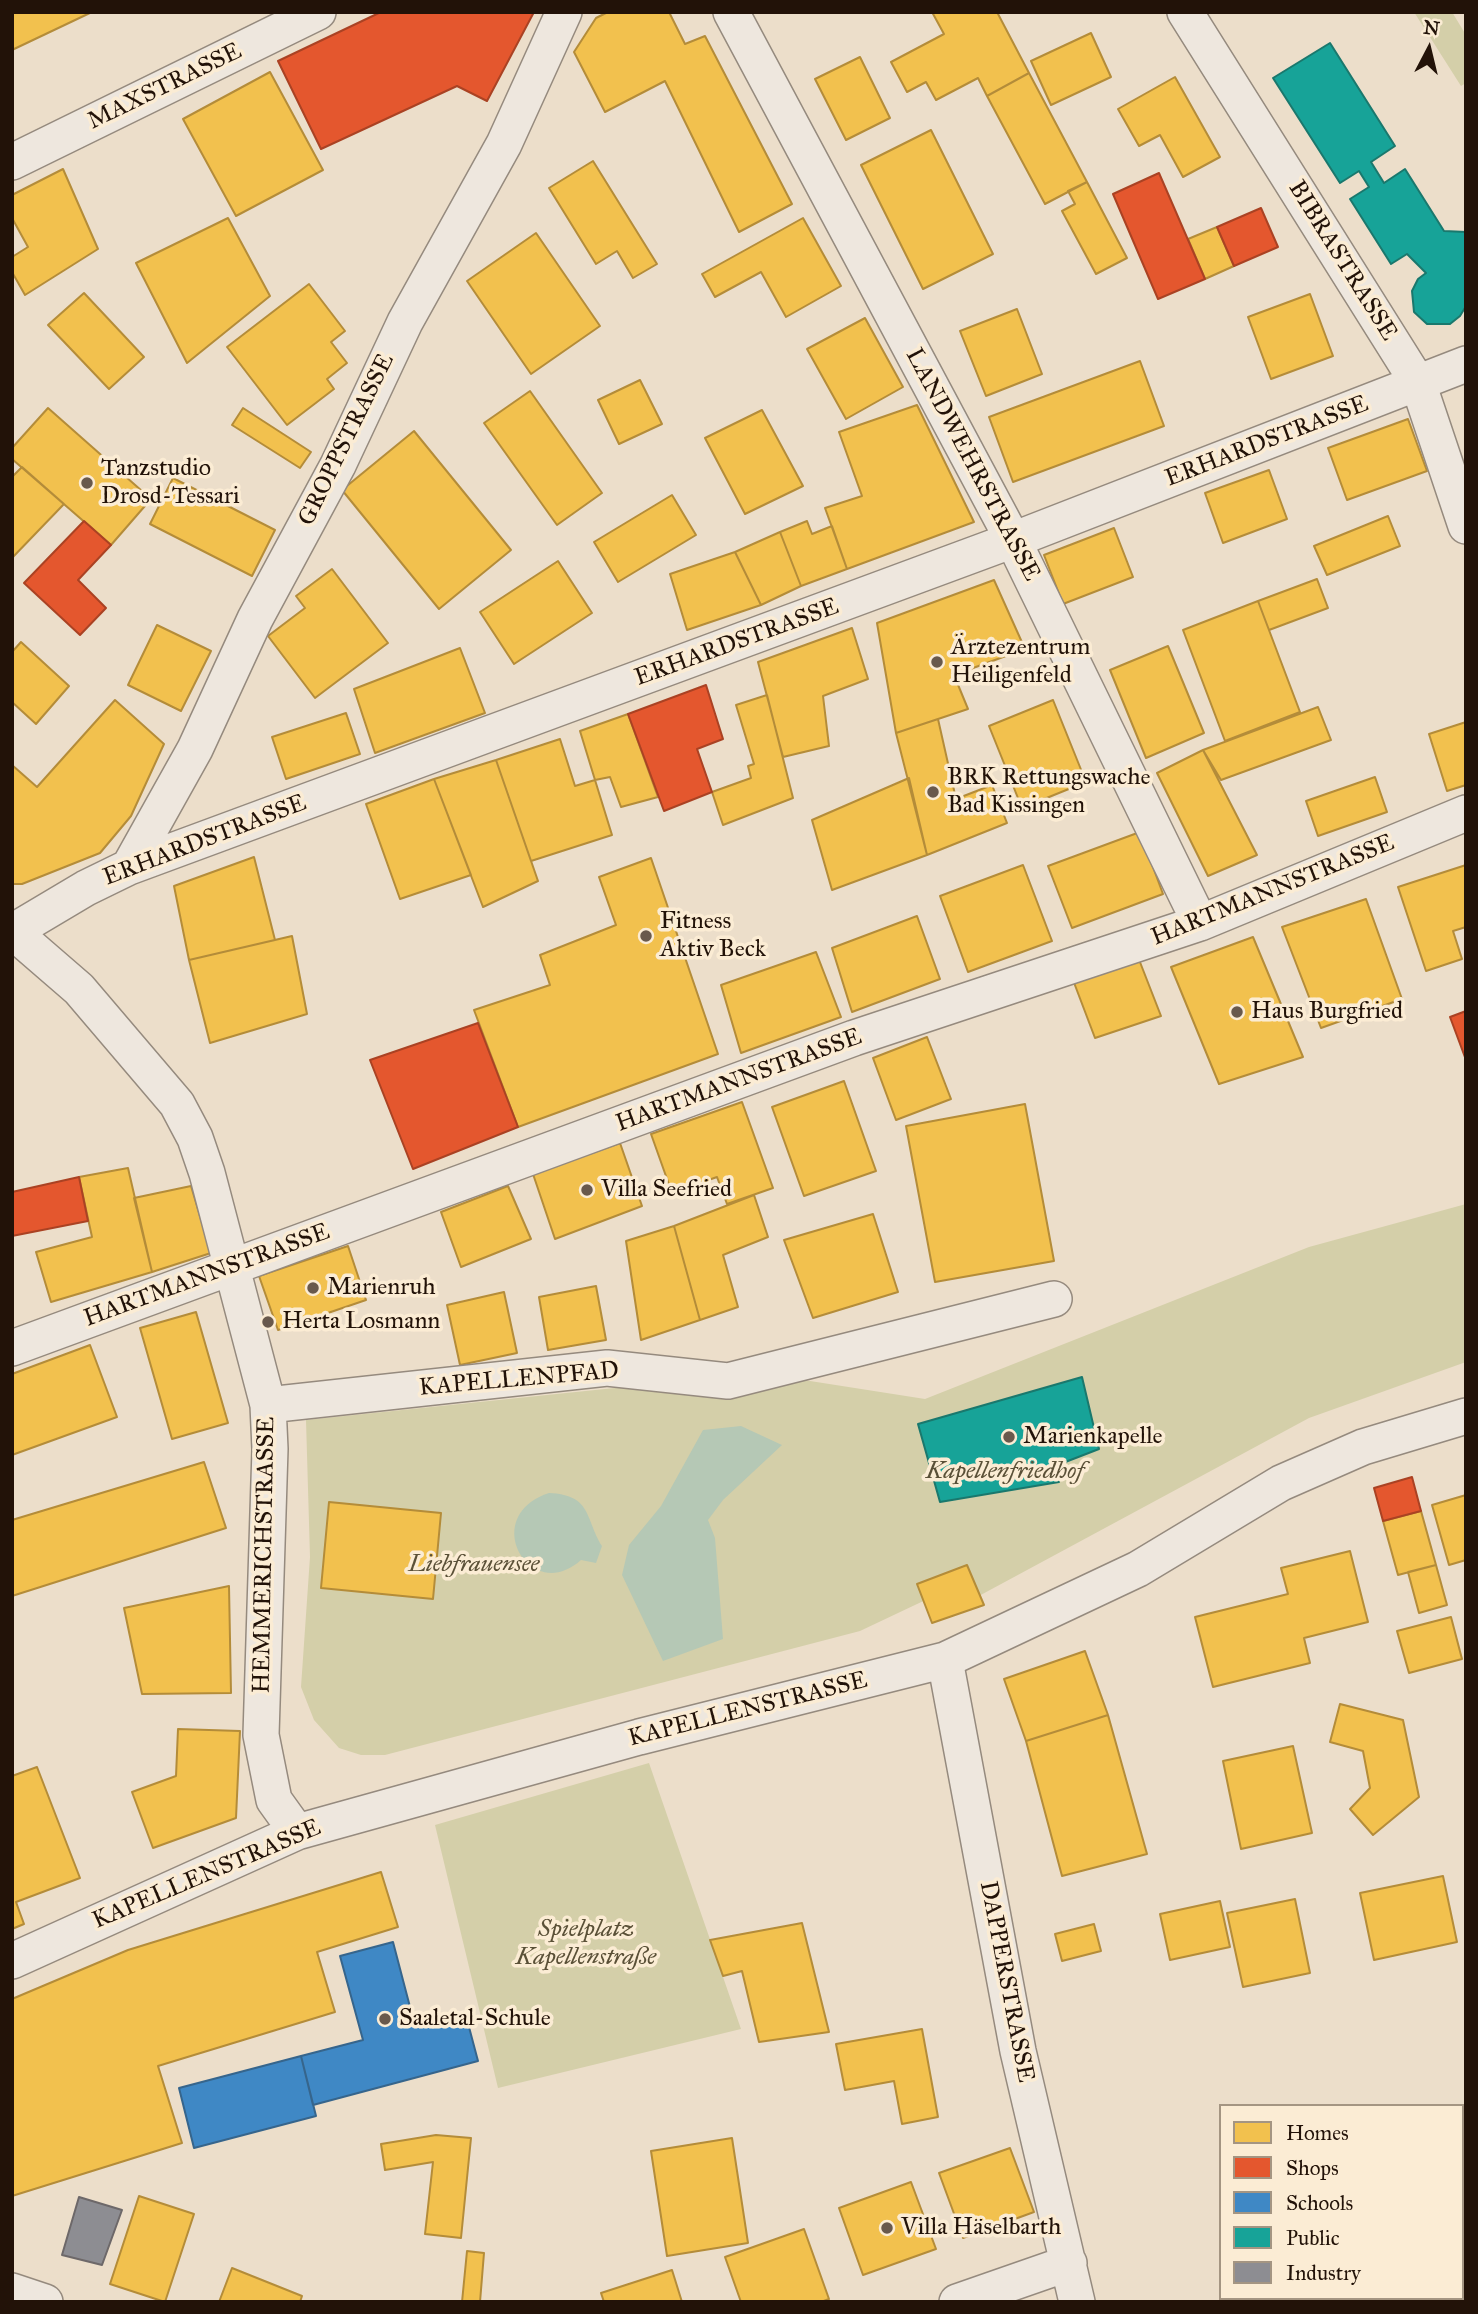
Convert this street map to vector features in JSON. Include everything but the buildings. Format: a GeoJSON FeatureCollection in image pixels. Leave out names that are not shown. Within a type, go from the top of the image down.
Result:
{"type":"FeatureCollection","features":[{"type":"Feature","properties":{"kind":"street","name":"MAXSTRASSE"},"geometry":{"type":"LineString","coordinates":[[12,162],[318,12]]}},
{"type":"Feature","properties":{"kind":"street","name":"GROPPSTRASSE"},"geometry":{"type":"LineString","coordinates":[[129,867],[195,749],[255,619],[338,465],[405,322],[504,144],[564,12]]}},
{"type":"Feature","properties":{"kind":"street","name":"LANDWEHRSTRASSE"},"geometry":{"type":"LineString","coordinates":[[731,12],[1013,540],[1200,923]]}},
{"type":"Feature","properties":{"kind":"street","name":"BIBRASTRASSE"},"geometry":{"type":"LineString","coordinates":[[1185,12],[1418,383],[1466,526]]}},
{"type":"Feature","properties":{"kind":"street","name":"ERHARDSTRASSE"},"geometry":{"type":"LineString","coordinates":[[13,932],[86,888],[129,867],[1013,540],[1466,365]]}},
{"type":"Feature","properties":{"kind":"street","name":"HARTMANNSTRASSE"},"geometry":{"type":"LineString","coordinates":[[12,1348],[855,1038],[1200,923],[1466,813]]}},
{"type":"Feature","properties":{"kind":"street","name":"HEMMERICHSTRASSE"},"geometry":{"type":"LineString","coordinates":[[13,932],[79,989],[177,1104],[195,1138],[233,1266],[268,1405],[270,1449],[261,1735],[275,1800],[297,1832]]}},
{"type":"Feature","properties":{"kind":"street","name":"KAPELLENPFAD"},"geometry":{"type":"LineString","coordinates":[[268,1405],[607,1368],[728,1381],[1054,1299]]}},
{"type":"Feature","properties":{"kind":"street","name":"KAPELLENSTRASSE"},"geometry":{"type":"LineString","coordinates":[[12,1961],[297,1832],[639,1737],[945,1660],[1138,1569],[1281,1483],[1363,1447],[1466,1416]]}},
{"type":"Feature","properties":{"kind":"street","name":"DAPPERSTRASSE"},"geometry":{"type":"LineString","coordinates":[[945,1660],[1018,2051],[1077,2302]]}},
{"type":"Feature","properties":{"kind":"street"},"geometry":{"type":"LineString","coordinates":[[957,2302],[1069,2263]]}},
{"type":"Feature","properties":{"kind":"street"},"geometry":{"type":"LineString","coordinates":[[12,2291],[45,2302]]}},
{"type":"Feature","properties":{"kind":"green space"},"geometry":{"type":"Polygon","coordinates":[[[1414,12],[1452,12],[1466,35],[1466,83],[1461,86],[1414,12]]]}},
{"type":"Feature","properties":{"kind":"green space","name":"Liebfrauensee"},"geometry":{"type":"Polygon","coordinates":[[[1466,1204],[1466,1362],[1309,1418],[977,1597],[953,1587],[860,1631],[385,1755],[361,1755],[339,1748],[314,1720],[301,1687],[310,1557],[306,1420],[759,1373],[925,1399],[1309,1247],[1466,1204]]]}},
{"type":"Feature","properties":{"kind":"green space","name":"Spielplatz Kapellenstraße"},"geometry":{"type":"Polygon","coordinates":[[[649,1763],[741,2029],[498,2088],[435,1825],[649,1763]]]}},
{"type":"Feature","properties":{"kind":"shaded area"},"geometry":{"type":"Polygon","coordinates":[[[741,1426],[782,1445],[723,1500],[708,1520],[715,1538],[723,1639],[663,1661],[622,1575],[629,1545],[661,1506],[703,1430],[741,1426]]]}},
{"type":"Feature","properties":{"kind":"shaded area"},"geometry":{"type":"Polygon","coordinates":[[[549,1493],[573,1498],[585,1510],[602,1546],[596,1563],[581,1560],[562,1571],[544,1572],[530,1565],[519,1552],[514,1536],[517,1520],[528,1504],[549,1493]]]}},
{"type":"Feature","properties":{"kind":"place","name":"Tanzstudio Drosd-Tessari"},"geometry":{"type":"Point","coordinates":[87,483]}},
{"type":"Feature","properties":{"kind":"place","name":"Ärztezentrum Heiligenfeld"},"geometry":{"type":"Point","coordinates":[937,662]}},
{"type":"Feature","properties":{"kind":"place","name":"BRK Rettungswache Bad Kissingen"},"geometry":{"type":"Point","coordinates":[933,792]}},
{"type":"Feature","properties":{"kind":"place","name":"Fitness Aktiv Beck"},"geometry":{"type":"Point","coordinates":[646,936]}},
{"type":"Feature","properties":{"kind":"place","name":"Haus Burgfried"},"geometry":{"type":"Point","coordinates":[1237,1012]}},
{"type":"Feature","properties":{"kind":"place","name":"Villa Seefried"},"geometry":{"type":"Point","coordinates":[587,1190]}},
{"type":"Feature","properties":{"kind":"place","name":"Marienruh"},"geometry":{"type":"Point","coordinates":[313,1288]}},
{"type":"Feature","properties":{"kind":"place","name":"Herta Losmann"},"geometry":{"type":"Point","coordinates":[268,1322]}},
{"type":"Feature","properties":{"kind":"place","name":"Marienkapelle"},"geometry":{"type":"Point","coordinates":[1009,1437]}},
{"type":"Feature","properties":{"kind":"place","name":"Saaletal-Schule"},"geometry":{"type":"Point","coordinates":[385,2019]}},
{"type":"Feature","properties":{"kind":"place","name":"Villa Häselbarth"},"geometry":{"type":"Point","coordinates":[887,2228]}},
{"type":"Feature","properties":{"kind":"park label","name":"Kapellenfriedhof"},"geometry":{"type":"Point","coordinates":[1005,1472]}}]}
